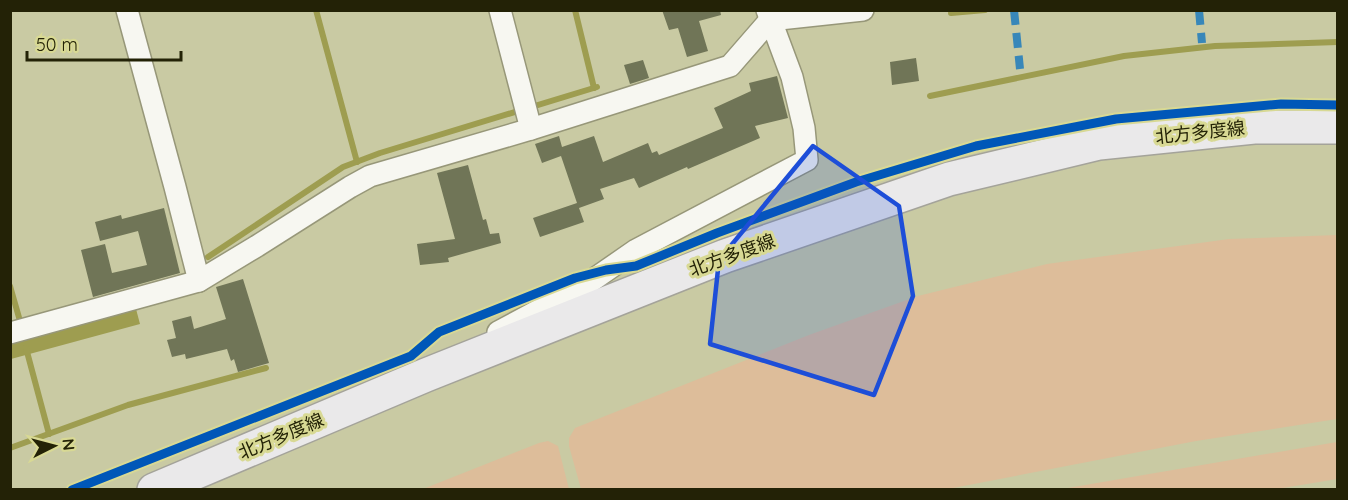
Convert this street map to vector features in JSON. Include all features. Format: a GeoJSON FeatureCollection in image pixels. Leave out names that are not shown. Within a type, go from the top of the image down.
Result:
{"type":"FeatureCollection","features":[{"type":"Feature","properties":{"kind":"main road","name":"北方多度線"},"geometry":{"type":"LineString","coordinates":[[154,489],[426,375],[725,256],[949,179],[1099,143],[1254,127],[1338,127]]}},
{"type":"Feature","properties":{"kind":"street"},"geometry":{"type":"LineString","coordinates":[[128,10],[199,281]]}},
{"type":"Feature","properties":{"kind":"street"},"geometry":{"type":"LineString","coordinates":[[500,10],[528,116]]}},
{"type":"Feature","properties":{"kind":"street"},"geometry":{"type":"LineString","coordinates":[[10,333],[199,281],[370,176],[528,116],[730,66],[769,15],[863,10]]}},
{"type":"Feature","properties":{"kind":"street"},"geometry":{"type":"LineString","coordinates":[[426,375],[464,350],[584,286],[636,250],[807,160],[804,128],[792,77],[769,15]]}},
{"type":"Feature","properties":{"kind":"highlighted area"},"geometry":{"type":"Polygon","coordinates":[[[813,146],[899,206],[913,296],[874,395],[710,344],[719,260],[813,146]]]}},
{"type":"Feature","properties":{"kind":"shaded area"},"geometry":{"type":"Polygon","coordinates":[[[1337,235],[1337,419],[1196,441],[948,489],[581,489],[569,446],[569,438],[575,428],[809,335],[918,296],[1047,264],[1229,239],[1337,235]]]}},
{"type":"Feature","properties":{"kind":"shaded area"},"geometry":{"type":"Polygon","coordinates":[[[136,309],[140,324],[11,359],[11,343],[136,309]]]}},
{"type":"Feature","properties":{"kind":"shaded area"},"geometry":{"type":"Polygon","coordinates":[[[548,441],[558,446],[569,489],[423,489],[539,443],[548,441]]]}},
{"type":"Feature","properties":{"kind":"shaded area"},"geometry":{"type":"Polygon","coordinates":[[[1337,442],[1337,479],[1277,489],[1056,490],[1337,442]]]}},
{"type":"Feature","properties":{"kind":"building"},"geometry":{"type":"Polygon","coordinates":[[[662,10],[720,10],[721,15],[699,21],[708,51],[687,57],[678,28],[669,30],[662,10]]]}},
{"type":"Feature","properties":{"kind":"building"},"geometry":{"type":"Polygon","coordinates":[[[916,58],[919,81],[892,85],[890,62],[916,58]]]}},
{"type":"Feature","properties":{"kind":"building"},"geometry":{"type":"Polygon","coordinates":[[[643,60],[649,78],[630,84],[624,65],[643,60]]]}},
{"type":"Feature","properties":{"kind":"building"},"geometry":{"type":"Polygon","coordinates":[[[777,76],[788,118],[755,126],[760,138],[639,188],[634,178],[600,189],[604,199],[579,208],[584,222],[540,237],[533,218],[577,203],[561,156],[542,163],[535,144],[559,136],[562,147],[594,136],[603,162],[648,143],[652,153],[657,151],[659,155],[723,128],[714,108],[751,91],[749,83],[777,76]]]}},
{"type":"Feature","properties":{"kind":"building"},"geometry":{"type":"Polygon","coordinates":[[[468,165],[483,220],[486,219],[490,234],[499,233],[501,243],[448,258],[449,262],[420,265],[417,244],[455,239],[437,173],[468,165]]]}},
{"type":"Feature","properties":{"kind":"building"},"geometry":{"type":"Polygon","coordinates":[[[164,208],[180,273],[93,297],[81,250],[105,244],[112,273],[147,265],[138,231],[100,241],[95,222],[121,215],[122,219],[164,208]]]}},
{"type":"Feature","properties":{"kind":"building"},"geometry":{"type":"Polygon","coordinates":[[[243,279],[269,363],[238,372],[234,359],[231,361],[227,349],[186,359],[185,354],[172,357],[167,340],[176,338],[172,321],[191,316],[194,329],[226,319],[216,287],[243,279]]]}},
{"type":"Feature","properties":{"kind":"waterway"},"geometry":{"type":"LineString","coordinates":[[316,10],[357,162]]}},
{"type":"Feature","properties":{"kind":"waterway"},"geometry":{"type":"LineString","coordinates":[[575,10],[594,88]]}},
{"type":"Feature","properties":{"kind":"waterway"},"geometry":{"type":"LineString","coordinates":[[951,13],[985,10]]}},
{"type":"Feature","properties":{"kind":"waterway"},"geometry":{"type":"LineString","coordinates":[[930,96],[1124,56],[1215,46],[1338,42]]}},
{"type":"Feature","properties":{"kind":"waterway"},"geometry":{"type":"LineString","coordinates":[[208,257],[343,167],[380,153],[597,87]]}},
{"type":"Feature","properties":{"kind":"waterway"},"geometry":{"type":"LineString","coordinates":[[10,286],[20,321]]}},
{"type":"Feature","properties":{"kind":"waterway"},"geometry":{"type":"LineString","coordinates":[[26,348],[49,434]]}},
{"type":"Feature","properties":{"kind":"waterway"},"geometry":{"type":"LineString","coordinates":[[10,448],[128,405],[266,368]]}},
{"type":"Feature","properties":{"kind":"marked path"},"geometry":{"type":"LineString","coordinates":[[1014,10],[1020,69]]}},
{"type":"Feature","properties":{"kind":"marked path"},"geometry":{"type":"LineString","coordinates":[[1199,10],[1202,43]]}},
{"type":"Feature","properties":{"kind":"cycle path"},"geometry":{"type":"LineString","coordinates":[[72,490],[411,356],[439,332],[575,278],[606,270],[636,266],[717,233],[856,182],[976,146],[1116,119],[1281,104],[1338,105]]}}]}
